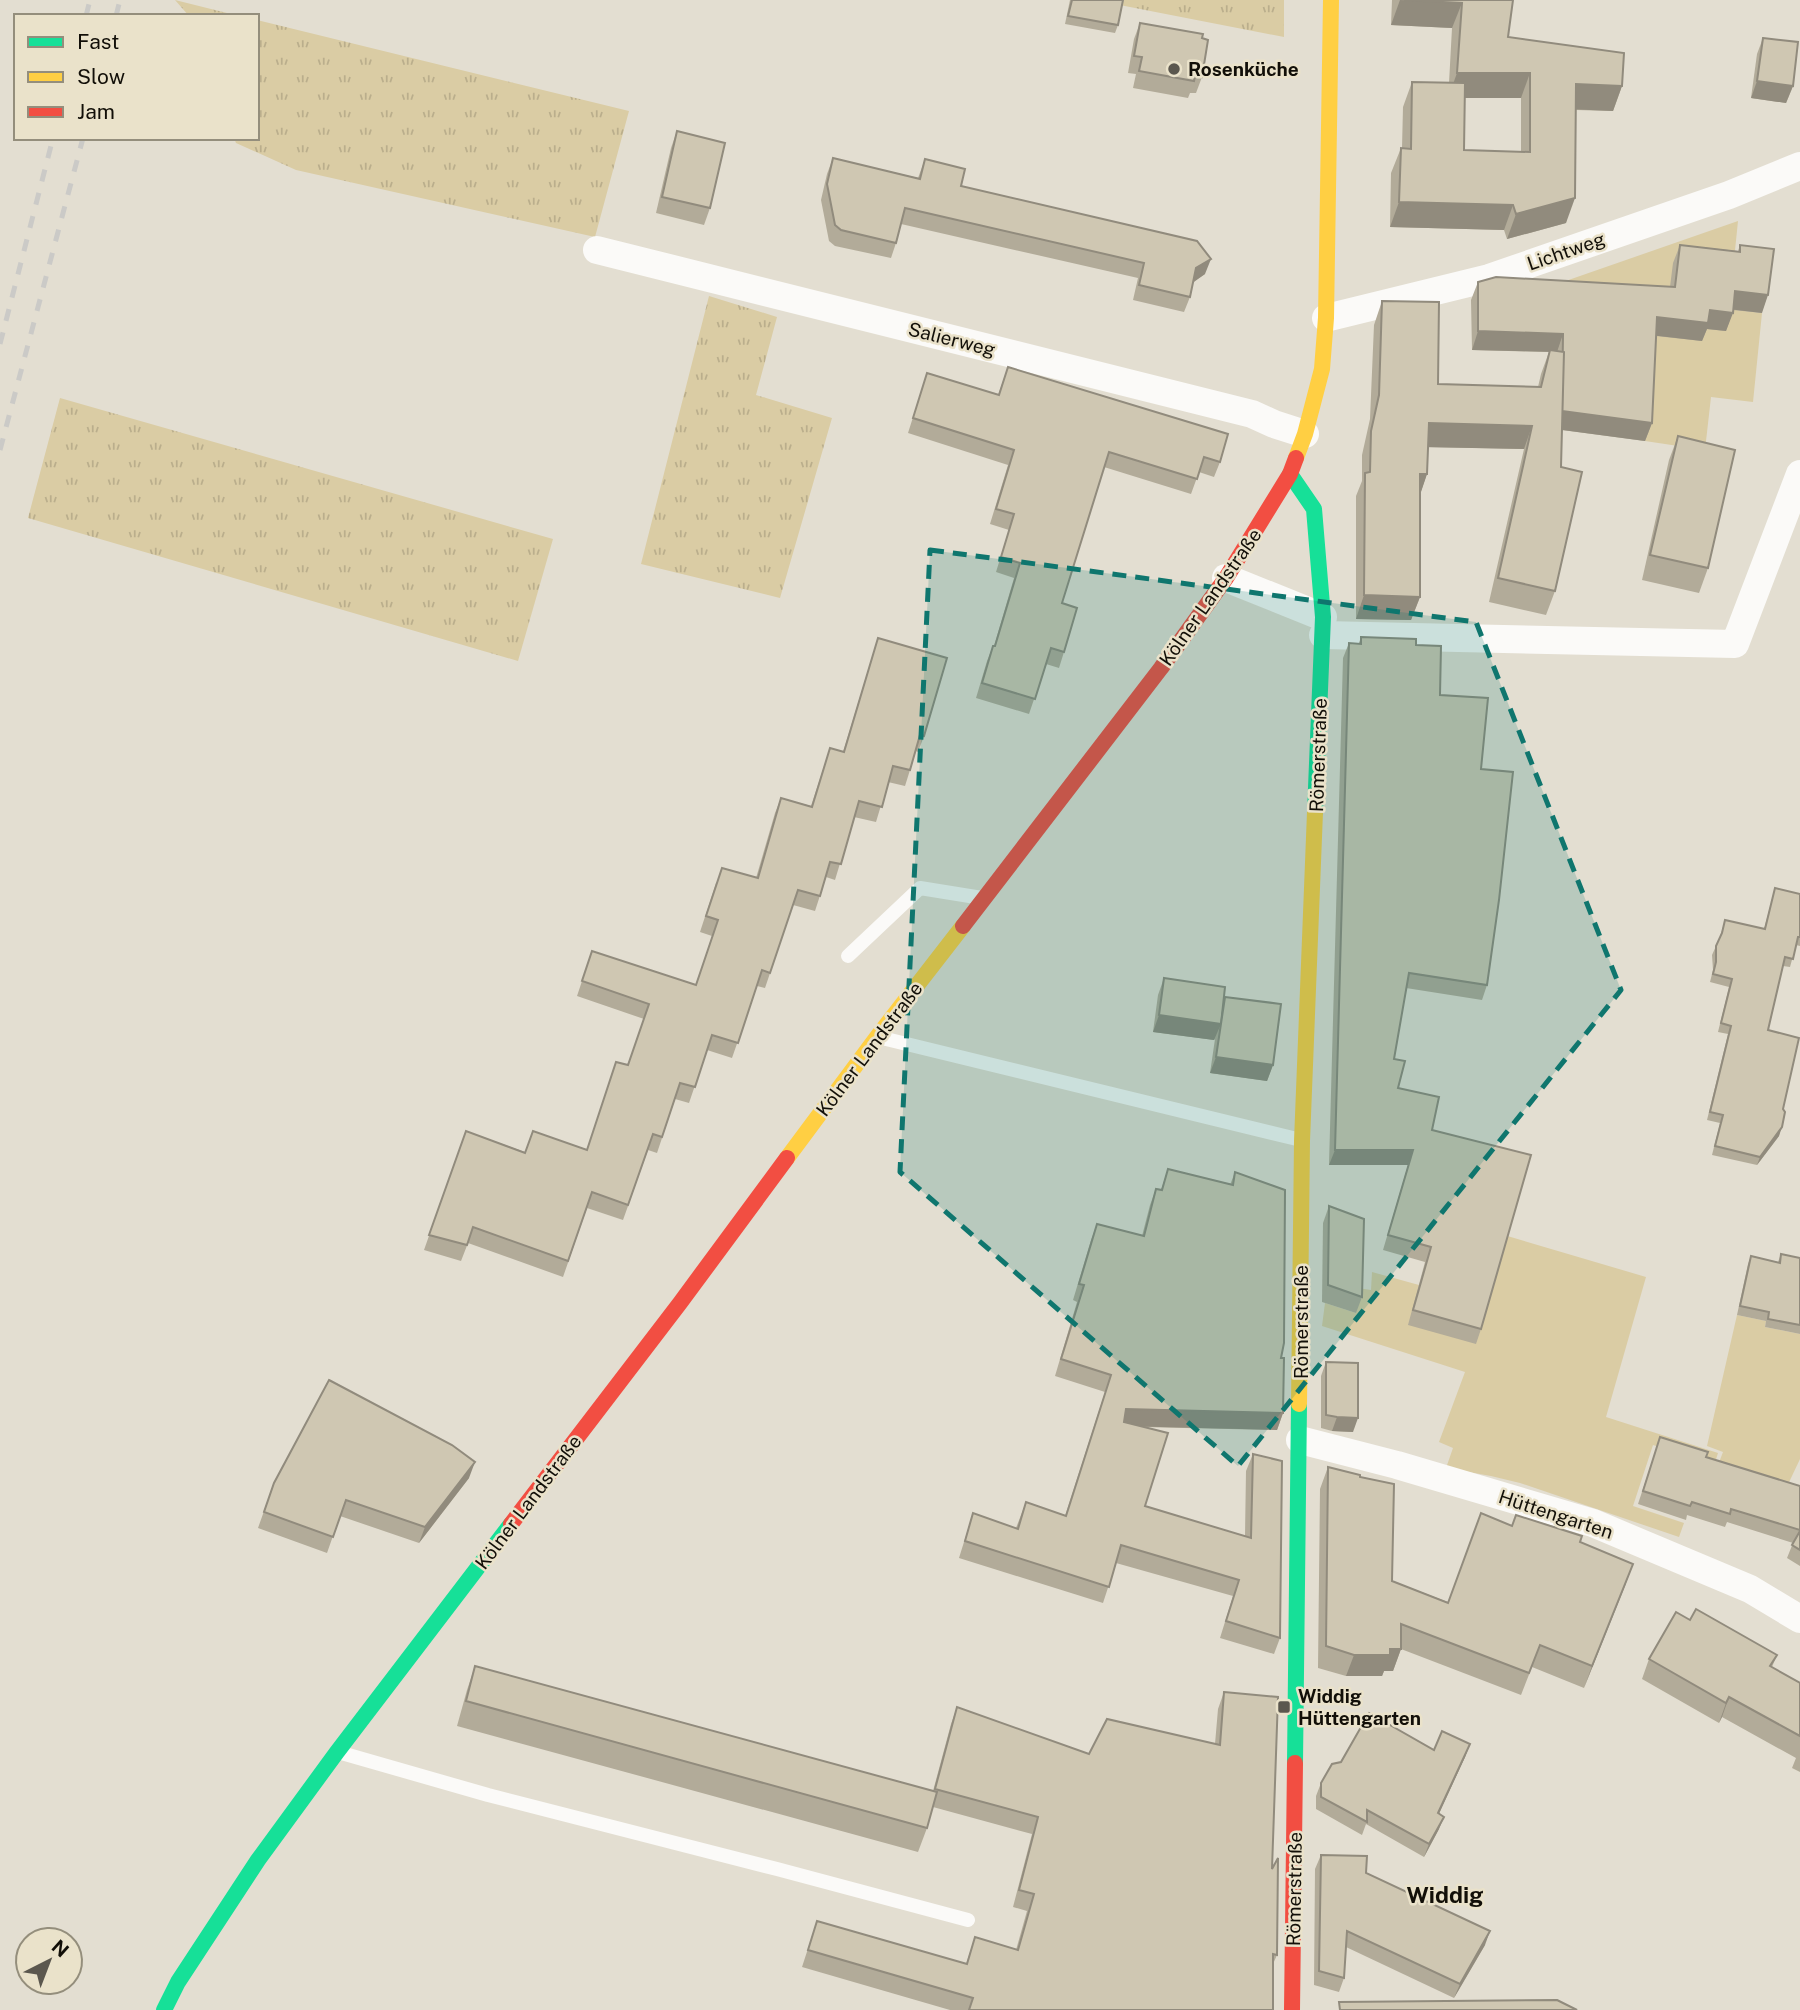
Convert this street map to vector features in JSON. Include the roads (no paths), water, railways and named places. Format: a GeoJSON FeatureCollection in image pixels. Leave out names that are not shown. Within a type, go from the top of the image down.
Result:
{"type":"FeatureCollection","features":[{"type":"Feature","properties":{"kind":"main road","name":"Kölner Landstraße"},"geometry":{"type":"LineString","coordinates":[[164,2010],[178,1982],[258,1860],[337,1752],[680,1303],[877,1037],[1161,668],[1226,578],[1290,474],[1305,434],[1322,369],[1326,318],[1331,0]]}},
{"type":"Feature","properties":{"kind":"main road","name":"Römerstraße"},"geometry":{"type":"LineString","coordinates":[[1290,474],[1314,509],[1323,626],[1302,1141],[1292,2010]]}},
{"type":"Feature","properties":{"kind":"street","name":"Lichtweg"},"geometry":{"type":"LineString","coordinates":[[1326,318],[1489,278],[1729,195],[1800,166]]}},
{"type":"Feature","properties":{"kind":"street","name":"Salierweg"},"geometry":{"type":"LineString","coordinates":[[597,250],[1252,414],[1305,434]]}},
{"type":"Feature","properties":{"kind":"street"},"geometry":{"type":"LineString","coordinates":[[1226,578],[1323,626],[1735,644],[1800,474]]}},
{"type":"Feature","properties":{"kind":"street","name":"Hüttengarten"},"geometry":{"type":"LineString","coordinates":[[1300,1440],[1397,1465],[1593,1523],[1750,1589],[1800,1619]]}},
{"type":"Feature","properties":{"kind":"lane"},"geometry":{"type":"LineString","coordinates":[[848,956],[920,888],[984,898]]}},
{"type":"Feature","properties":{"kind":"lane"},"geometry":{"type":"LineString","coordinates":[[877,1037],[1302,1141]]}},
{"type":"Feature","properties":{"kind":"lane"},"geometry":{"type":"LineString","coordinates":[[337,1752],[488,1795],[968,1920]]}},
{"type":"Feature","properties":{"kind":"railway"},"geometry":{"type":"LineString","coordinates":[[86,14],[90,0]]}},
{"type":"Feature","properties":{"kind":"railway"},"geometry":{"type":"LineString","coordinates":[[116,14],[120,0]]}},
{"type":"Feature","properties":{"kind":"railway"},"geometry":{"type":"LineString","coordinates":[[0,344],[52,140]]}},
{"type":"Feature","properties":{"kind":"railway"},"geometry":{"type":"LineString","coordinates":[[0,450],[82,140]]}},
{"type":"Feature","properties":{"kind":"place","name":"Rosenküche"},"geometry":{"type":"Point","coordinates":[1174,69]}},
{"type":"Feature","properties":{"kind":"place","name":"Widdig Hüttengarten"},"geometry":{"type":"Point","coordinates":[1284,1707]}},
{"type":"Feature","properties":{"kind":"district","name":"Widdig"},"geometry":{"type":"Point","coordinates":[1445,1895]}}]}
